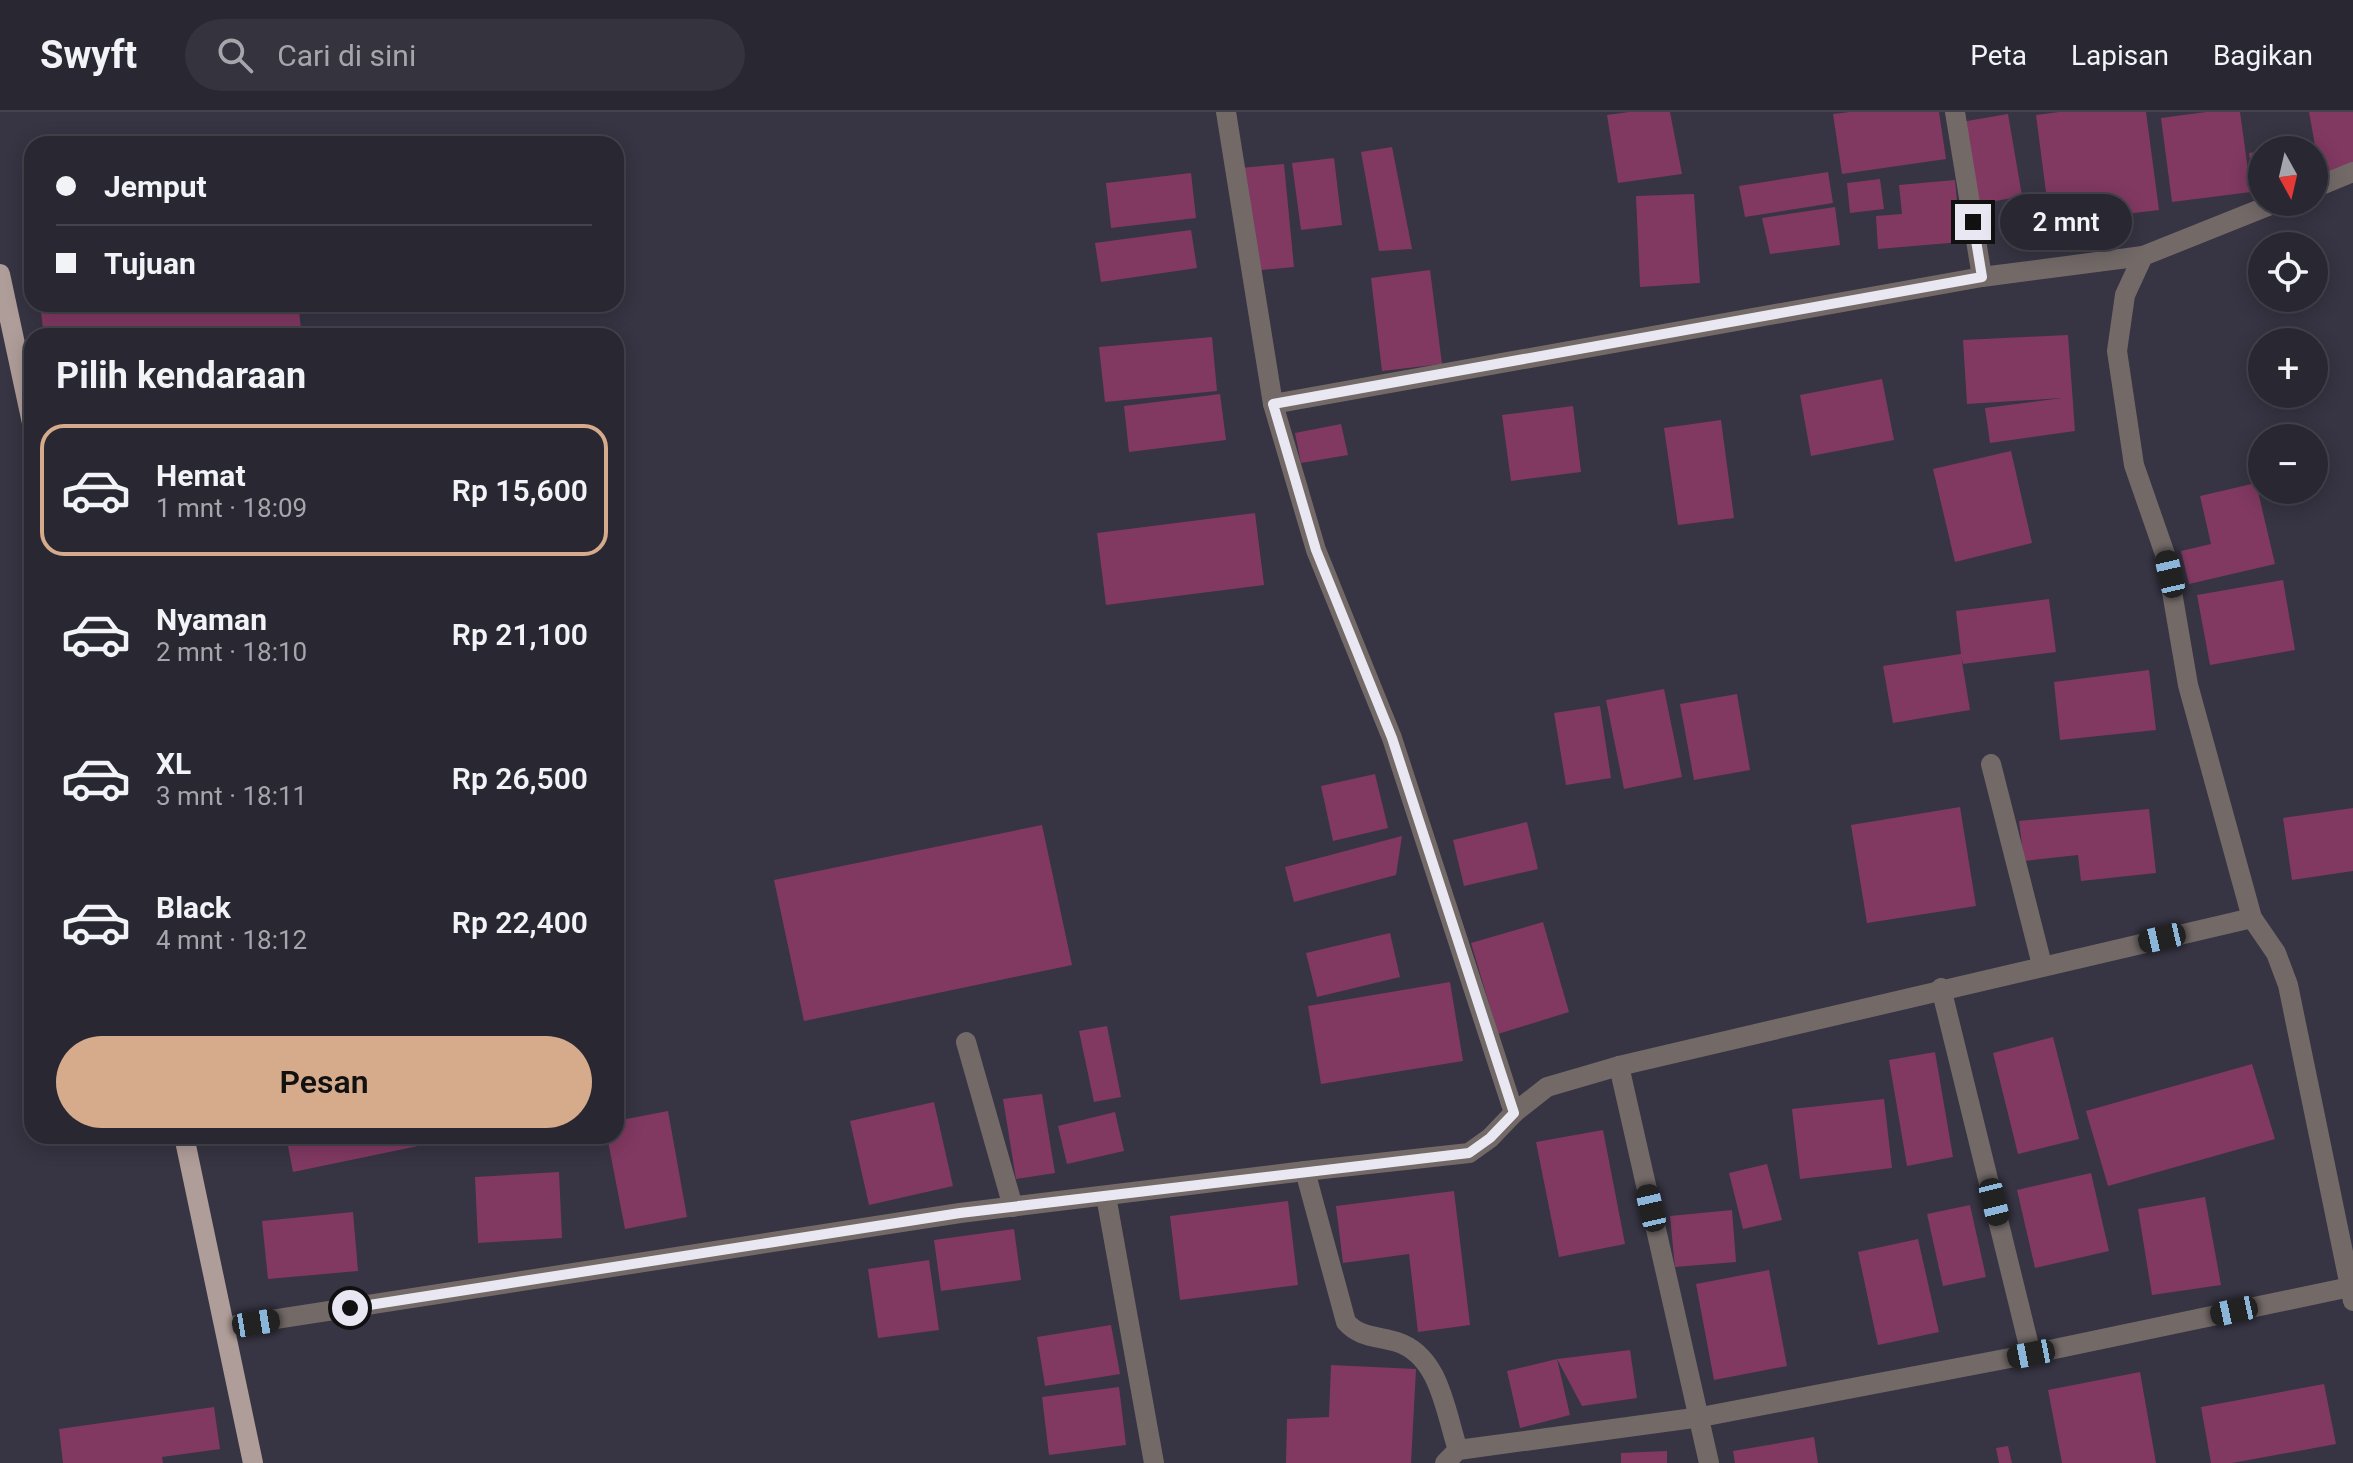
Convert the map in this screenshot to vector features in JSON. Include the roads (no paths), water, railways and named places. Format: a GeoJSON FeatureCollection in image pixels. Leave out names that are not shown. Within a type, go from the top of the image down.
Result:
{"type":"FeatureCollection","features":[{"type":"Feature","properties":{"kind":"main road"},"geometry":{"type":"LineString","coordinates":[[0,274],[24,376]]}},
{"type":"Feature","properties":{"kind":"main road"},"geometry":{"type":"LineString","coordinates":[[186,1144],[253,1463]]}},
{"type":"Feature","properties":{"kind":"street"},"geometry":{"type":"LineString","coordinates":[[1226,112],[1273,404],[1316,550],[1392,738],[1514,1113]]}},
{"type":"Feature","properties":{"kind":"street"},"geometry":{"type":"LineString","coordinates":[[1955,112],[1982,277]]}},
{"type":"Feature","properties":{"kind":"street"},"geometry":{"type":"LineString","coordinates":[[2328,182],[2353,172]]}},
{"type":"Feature","properties":{"kind":"street"},"geometry":{"type":"LineString","coordinates":[[1273,404],[1982,277],[2143,256],[2248,214]]}},
{"type":"Feature","properties":{"kind":"street"},"geometry":{"type":"LineString","coordinates":[[1305,1171],[1346,1322],[1360,1334],[1397,1343],[1420,1353],[1430,1366],[1452,1457],[1519,1442],[1701,1417],[2352,1294],[2288,985],[2276,953],[2252,918],[2188,685],[2166,557],[2134,465],[2117,351],[2125,295],[2143,256]]}},
{"type":"Feature","properties":{"kind":"street"},"geometry":{"type":"LineString","coordinates":[[1991,764],[2042,965]]}},
{"type":"Feature","properties":{"kind":"street"},"geometry":{"type":"LineString","coordinates":[[225,1327],[948,1214],[1469,1153],[1547,1087],[1619,1066],[1941,988],[2252,918]]}},
{"type":"Feature","properties":{"kind":"street"},"geometry":{"type":"LineString","coordinates":[[1941,988],[2031,1354]]}},
{"type":"Feature","properties":{"kind":"street"},"geometry":{"type":"LineString","coordinates":[[966,1042],[1013,1207]]}},
{"type":"Feature","properties":{"kind":"street"},"geometry":{"type":"LineString","coordinates":[[1619,1066],[1709,1463]]}},
{"type":"Feature","properties":{"kind":"street"},"geometry":{"type":"LineString","coordinates":[[1106,1196],[1154,1463]]}}]}
